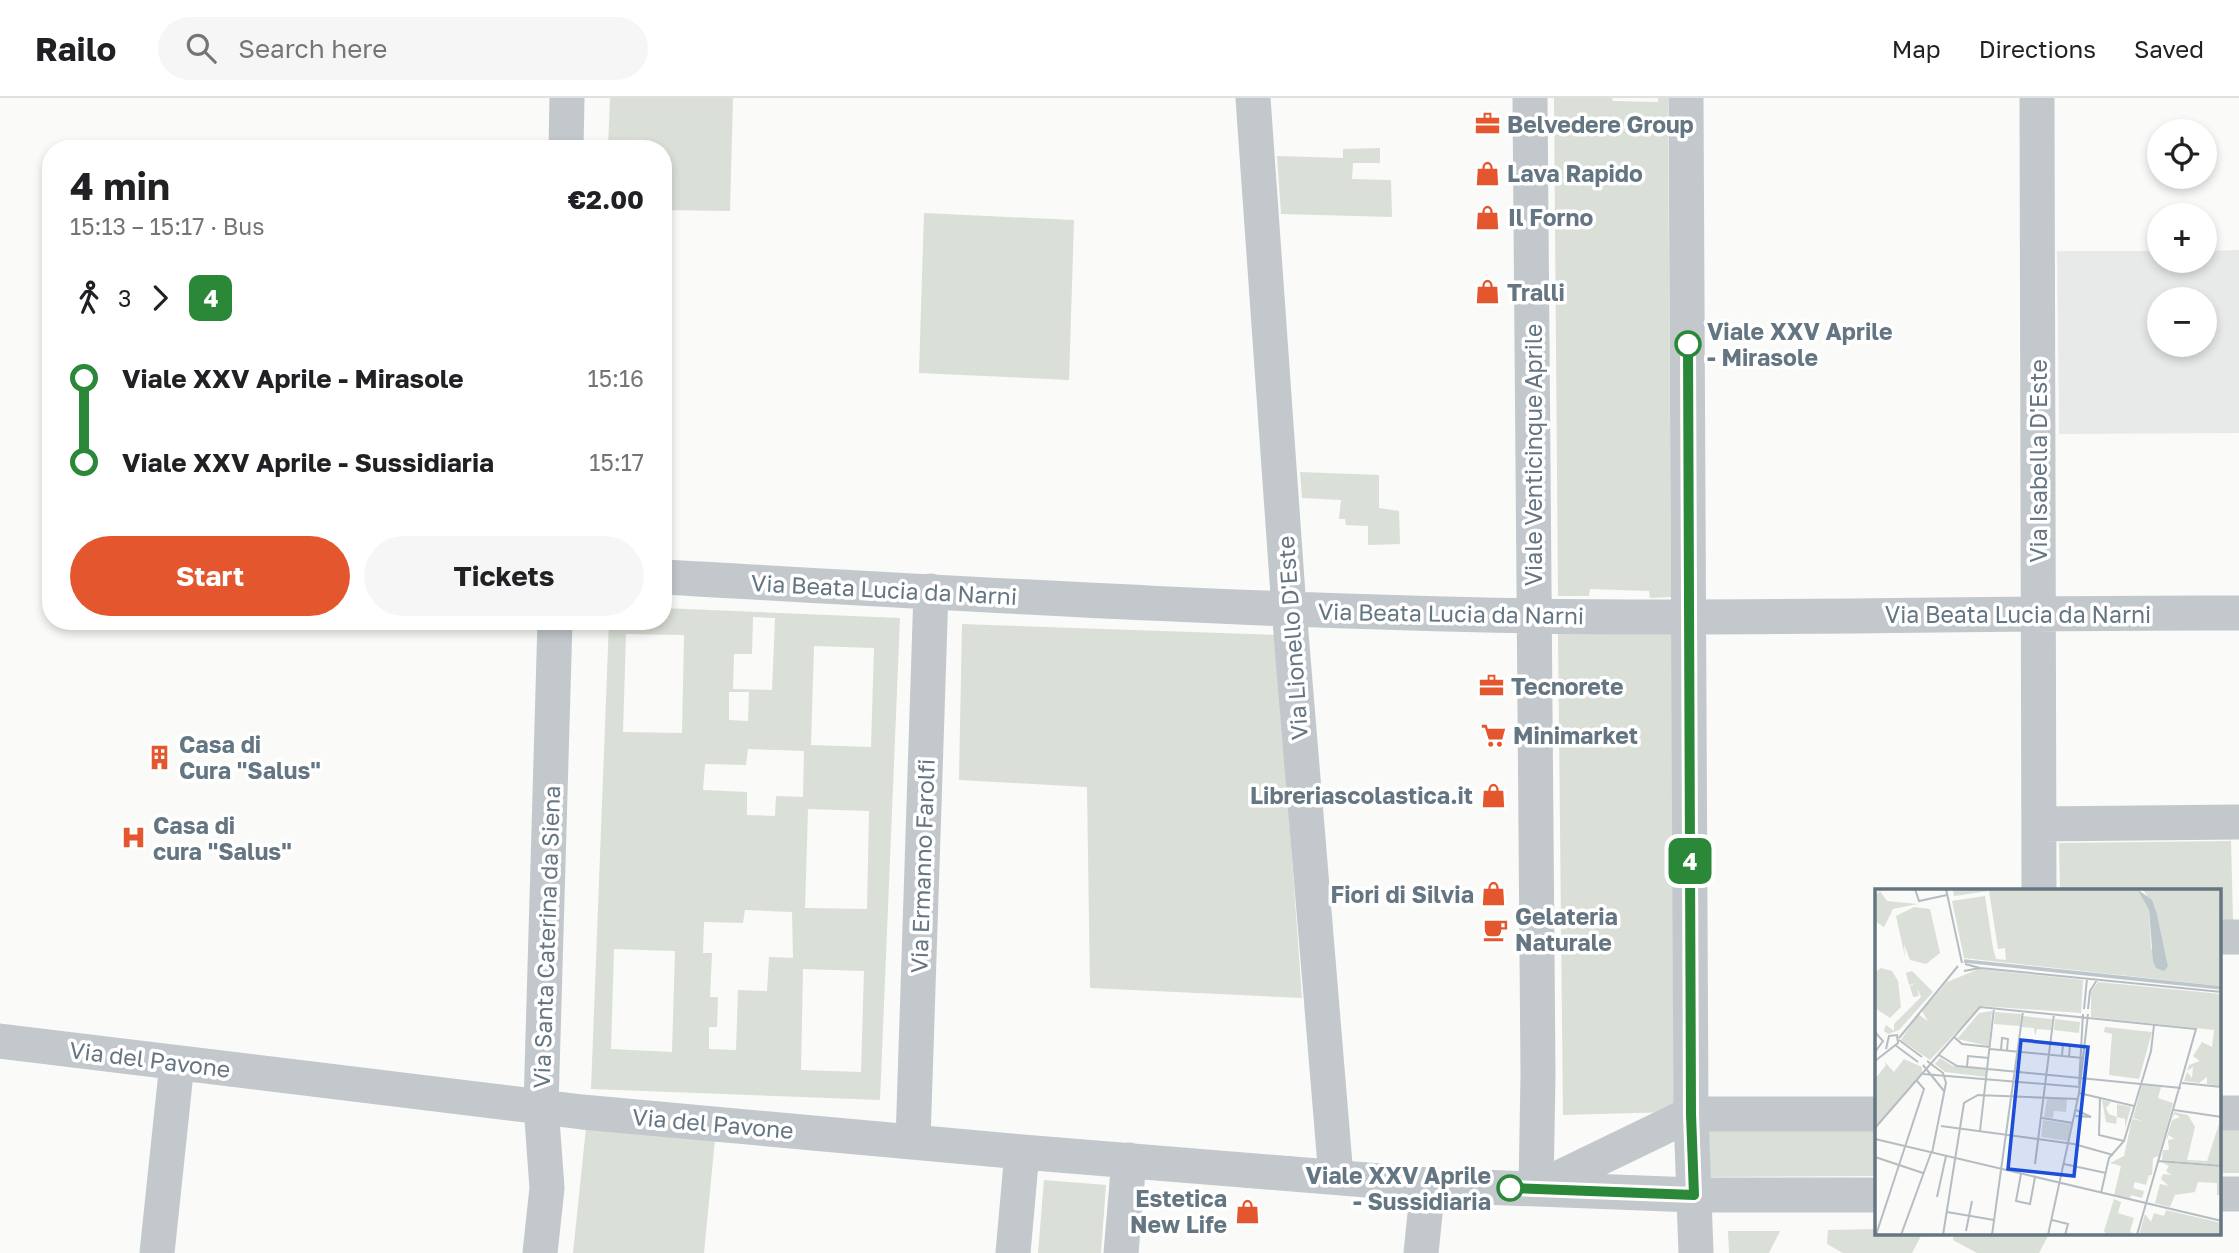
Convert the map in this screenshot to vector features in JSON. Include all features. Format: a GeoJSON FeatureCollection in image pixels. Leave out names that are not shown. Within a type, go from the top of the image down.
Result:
{"type":"FeatureCollection","features":[{"type":"Feature","properties":{"kind":"street"},"geometry":{"type":"LineString","coordinates":[[566,140],[568,98]]}},
{"type":"Feature","properties":{"kind":"street","name":"Via Lionello D'Este"},"geometry":{"type":"LineString","coordinates":[[1253,98],[1289,609],[1336,1177]]}},
{"type":"Feature","properties":{"kind":"street","name":"Viale Venticinque Aprile"},"geometry":{"type":"LineString","coordinates":[[1530,98],[1538,1075],[1536,1189]]}},
{"type":"Feature","properties":{"kind":"street"},"geometry":{"type":"LineString","coordinates":[[1686,98],[1691,1114],[1696,1253]]}},
{"type":"Feature","properties":{"kind":"street","name":"Via Isabella D'Este"},"geometry":{"type":"LineString","coordinates":[[2037,98],[2039,889]]}},
{"type":"Feature","properties":{"kind":"street","name":"Via Beata Lucia da Narni"},"geometry":{"type":"LineString","coordinates":[[672,578],[1289,609],[1534,616],[2239,614]]}},
{"type":"Feature","properties":{"kind":"street","name":"Via Ermanno Farolfi"},"geometry":{"type":"LineString","coordinates":[[913,1141],[931,592]]}},
{"type":"Feature","properties":{"kind":"street","name":"Via Santa Caterina da Siena"},"geometry":{"type":"LineString","coordinates":[[540,1253],[547,1188],[541,1106],[555,630]]}},
{"type":"Feature","properties":{"kind":"street"},"geometry":{"type":"LineString","coordinates":[[2039,824],[2239,822]]}},
{"type":"Feature","properties":{"kind":"street","name":"Via del Pavone"},"geometry":{"type":"LineString","coordinates":[[0,1041],[541,1106],[1022,1152],[1428,1185],[1694,1195],[1875,1195]]}},
{"type":"Feature","properties":{"kind":"street"},"geometry":{"type":"LineString","coordinates":[[157,1253],[177,1063]]}},
{"type":"Feature","properties":{"kind":"street"},"geometry":{"type":"LineString","coordinates":[[1536,1189],[1691,1114],[1875,1114]]}},
{"type":"Feature","properties":{"kind":"street"},"geometry":{"type":"LineString","coordinates":[[1013,1253],[1022,1152]]}},
{"type":"Feature","properties":{"kind":"street"},"geometry":{"type":"LineString","coordinates":[[1121,1253],[1129,1160]]}},
{"type":"Feature","properties":{"kind":"street"},"geometry":{"type":"LineString","coordinates":[[1420,1253],[1428,1185]]}},
{"type":"Feature","properties":{"kind":"shaded area"},"geometry":{"type":"Polygon","coordinates":[[[610,98],[733,98],[730,211],[672,210],[672,140],[608,140],[610,98]]]}},
{"type":"Feature","properties":{"kind":"shaded area"},"geometry":{"type":"Polygon","coordinates":[[[1554,98],[1612,98],[1613,101],[1658,102],[1658,98],[1668,98],[1671,597],[1650,598],[1649,591],[1590,589],[1589,596],[1558,596],[1554,98]]]}},
{"type":"Feature","properties":{"kind":"shaded area"},"geometry":{"type":"Polygon","coordinates":[[[1380,148],[1380,163],[1353,163],[1352,179],[1391,180],[1392,217],[1281,214],[1277,156],[1343,158],[1343,149],[1380,148]]]}},
{"type":"Feature","properties":{"kind":"shaded area"},"geometry":{"type":"Polygon","coordinates":[[[924,213],[1074,220],[1069,380],[919,373],[924,213]]]}},
{"type":"Feature","properties":{"kind":"shaded area"},"geometry":{"type":"Polygon","coordinates":[[[2239,250],[2239,433],[2059,434],[2057,251],[2147,251],[2147,273],[2217,273],[2217,251],[2239,250]]]}},
{"type":"Feature","properties":{"kind":"shaded area"},"geometry":{"type":"Polygon","coordinates":[[[1300,472],[1379,475],[1379,508],[1399,511],[1400,544],[1368,545],[1368,526],[1346,525],[1345,519],[1339,519],[1341,500],[1302,498],[1300,472]]]}},
{"type":"Feature","properties":{"kind":"shaded area"},"geometry":{"type":"Polygon","coordinates":[[[672,608],[900,618],[880,1100],[591,1089],[609,630],[672,630],[672,608]],[[753,617],[752,654],[734,654],[733,689],[772,690],[775,618],[753,617]],[[626,634],[623,732],[682,733],[684,635],[626,634]],[[814,646],[811,745],[871,747],[874,648],[814,646]],[[729,692],[729,720],[748,721],[749,692],[729,692]],[[748,749],[746,765],[705,764],[703,790],[747,792],[747,815],[775,816],[776,796],[803,797],[804,751],[748,749]],[[808,809],[805,908],[867,909],[869,811],[808,809]],[[745,910],[743,923],[704,922],[703,953],[712,953],[710,997],[718,997],[717,1027],[709,1027],[709,1049],[736,1050],[738,990],[767,991],[769,957],[793,958],[792,912],[745,910]],[[614,949],[611,1049],[672,1052],[675,951],[614,949]],[[803,969],[801,1070],[861,1072],[864,971],[803,969]]]}},
{"type":"Feature","properties":{"kind":"shaded area"},"geometry":{"type":"Polygon","coordinates":[[[962,624],[1276,635],[1302,998],[1090,988],[1087,787],[959,780],[962,624]]]}},
{"type":"Feature","properties":{"kind":"shaded area"},"geometry":{"type":"Polygon","coordinates":[[[1558,632],[1672,633],[1674,1112],[1563,1115],[1558,632]]]}},
{"type":"Feature","properties":{"kind":"shaded area"},"geometry":{"type":"Polygon","coordinates":[[[2231,841],[2233,921],[2222,921],[2222,889],[2060,889],[2059,843],[2231,841]]]}},
{"type":"Feature","properties":{"kind":"shaded area"},"geometry":{"type":"Polygon","coordinates":[[[1875,1127],[1875,1176],[1709,1177],[1708,1129],[1875,1127]]]}},
{"type":"Feature","properties":{"kind":"shaded area"},"geometry":{"type":"Polygon","coordinates":[[[586,1128],[715,1139],[704,1253],[573,1253],[586,1128]]]}},
{"type":"Feature","properties":{"kind":"shaded area"},"geometry":{"type":"Polygon","coordinates":[[[2222,1128],[2239,1128],[2239,1173],[2222,1173],[2222,1128]]]}},
{"type":"Feature","properties":{"kind":"shaded area"},"geometry":{"type":"Polygon","coordinates":[[[1044,1180],[1106,1185],[1101,1253],[1038,1253],[1044,1180]]]}},
{"type":"Feature","properties":{"kind":"shaded area"},"geometry":{"type":"Polygon","coordinates":[[[1875,1229],[1875,1236],[1921,1236],[1912,1253],[1843,1253],[1827,1244],[1828,1230],[1875,1229]]]}},
{"type":"Feature","properties":{"kind":"shaded area"},"geometry":{"type":"Polygon","coordinates":[[[1728,1231],[1780,1231],[1769,1253],[1729,1253],[1728,1231]]]}},
{"type":"Feature","properties":{"kind":"shaded area"},"geometry":{"type":"Polygon","coordinates":[[[1954,1236],[2048,1236],[2039,1253],[1977,1253],[1953,1240],[1954,1236]]]}},
{"type":"Feature","properties":{"kind":"bus line","name":"4"},"geometry":{"type":"LineString","coordinates":[[1510,1188],[1694,1195],[1691,1114],[1688,344]]}},
{"type":"Feature","properties":{"kind":"place","name":"Belvedere Group"},"geometry":{"type":"Point","coordinates":[1487,124]}},
{"type":"Feature","properties":{"kind":"place","name":"Lava Rapido"},"geometry":{"type":"Point","coordinates":[1487,173]}},
{"type":"Feature","properties":{"kind":"place","name":"Il Forno"},"geometry":{"type":"Point","coordinates":[1488,217]}},
{"type":"Feature","properties":{"kind":"place","name":"Tralli"},"geometry":{"type":"Point","coordinates":[1487,292]}},
{"type":"Feature","properties":{"kind":"place","name":"Viale XXV Aprile - Mirasole"},"geometry":{"type":"Point","coordinates":[1688,344]}},
{"type":"Feature","properties":{"kind":"place","name":"Tecnorete"},"geometry":{"type":"Point","coordinates":[1491,686]}},
{"type":"Feature","properties":{"kind":"place","name":"Minimarket"},"geometry":{"type":"Point","coordinates":[1493,735]}},
{"type":"Feature","properties":{"kind":"place","name":"Casa di Cura \"Salus\""},"geometry":{"type":"Point","coordinates":[159,757]}},
{"type":"Feature","properties":{"kind":"place","name":"Libreriascolastica.it"},"geometry":{"type":"Point","coordinates":[1493,795]}},
{"type":"Feature","properties":{"kind":"place","name":"Casa di cura \"Salus\""},"geometry":{"type":"Point","coordinates":[133,838]}},
{"type":"Feature","properties":{"kind":"place","name":"Fiori di Silvia"},"geometry":{"type":"Point","coordinates":[1494,894]}},
{"type":"Feature","properties":{"kind":"place","name":"Gelateria Naturale"},"geometry":{"type":"Point","coordinates":[1495,929]}},
{"type":"Feature","properties":{"kind":"place","name":"Viale XXV Aprile - Sussidiaria"},"geometry":{"type":"Point","coordinates":[1510,1188]}},
{"type":"Feature","properties":{"kind":"place","name":"Estetica New Life"},"geometry":{"type":"Point","coordinates":[1247,1211]}}]}
